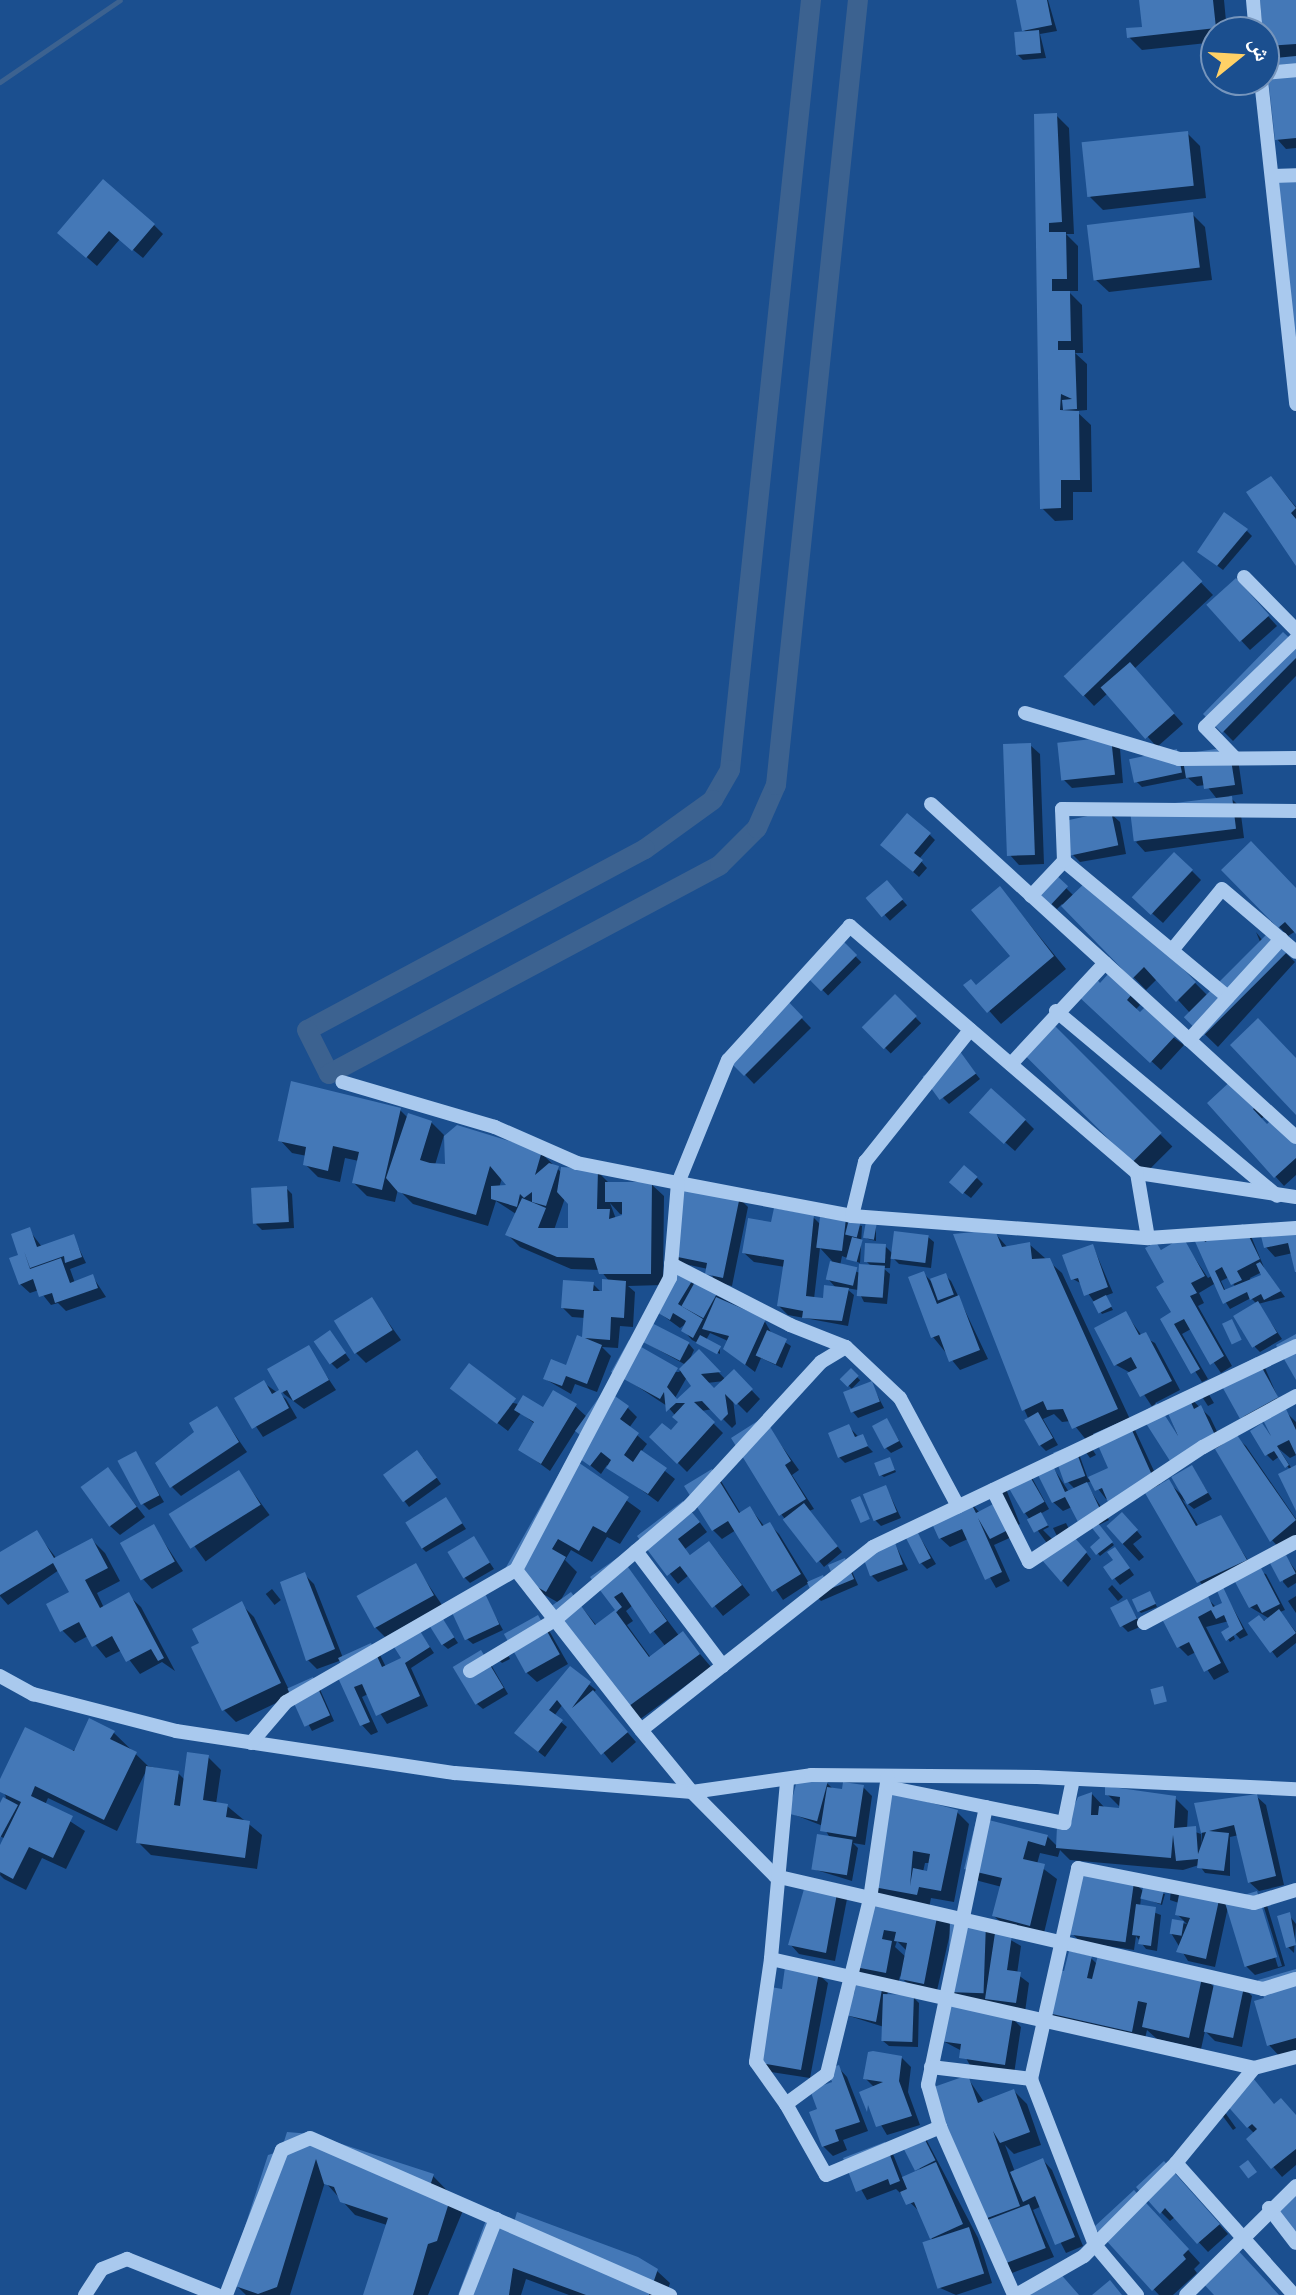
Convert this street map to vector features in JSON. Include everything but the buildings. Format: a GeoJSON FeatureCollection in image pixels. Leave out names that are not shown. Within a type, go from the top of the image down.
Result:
{"type":"FeatureCollection","features":[{"type":"Feature","properties":{"kind":"street"},"geometry":{"type":"LineString","coordinates":[[1263,96],[1296,404]]}},
{"type":"Feature","properties":{"kind":"street"},"geometry":{"type":"LineString","coordinates":[[1273,176],[1296,175]]}},
{"type":"Feature","properties":{"kind":"street"},"geometry":{"type":"LineString","coordinates":[[1244,577],[1296,630]]}},
{"type":"Feature","properties":{"kind":"street"},"geometry":{"type":"LineString","coordinates":[[1235,758],[1205,727],[1296,639]]}},
{"type":"Feature","properties":{"kind":"street"},"geometry":{"type":"LineString","coordinates":[[1025,713],[1179,759],[1296,758]]}},
{"type":"Feature","properties":{"kind":"street"},"geometry":{"type":"LineString","coordinates":[[931,804],[1296,1137]]}},
{"type":"Feature","properties":{"kind":"street"},"geometry":{"type":"LineString","coordinates":[[1031,896],[1064,861],[1062,809],[1296,811]]}},
{"type":"Feature","properties":{"kind":"street"},"geometry":{"type":"LineString","coordinates":[[1064,861],[1228,997]]}},
{"type":"Feature","properties":{"kind":"street"},"geometry":{"type":"LineString","coordinates":[[1173,949],[1222,889],[1296,952]]}},
{"type":"Feature","properties":{"kind":"street"},"geometry":{"type":"LineString","coordinates":[[251,1743],[286,1702],[516,1570],[670,1278],[678,1183],[728,1060],[850,926],[1137,1173],[1296,1197]]}},
{"type":"Feature","properties":{"kind":"street"},"geometry":{"type":"LineString","coordinates":[[1189,1040],[1281,939]]}},
{"type":"Feature","properties":{"kind":"street"},"geometry":{"type":"LineString","coordinates":[[1011,1064],[1056,1011],[1105,963]]}},
{"type":"Feature","properties":{"kind":"street"},"geometry":{"type":"LineString","coordinates":[[1056,1011],[1277,1196]]}},
{"type":"Feature","properties":{"kind":"street"},"geometry":{"type":"LineString","coordinates":[[852,1216],[865,1162],[970,1030]]}},
{"type":"Feature","properties":{"kind":"street"},"geometry":{"type":"LineString","coordinates":[[342,1082],[495,1127],[577,1163],[852,1216],[1148,1238],[1296,1228]]}},
{"type":"Feature","properties":{"kind":"street"},"geometry":{"type":"LineString","coordinates":[[1137,1173],[1148,1238]]}},
{"type":"Feature","properties":{"kind":"street"},"geometry":{"type":"LineString","coordinates":[[671,1264],[846,1347],[900,1398],[958,1506]]}},
{"type":"Feature","properties":{"kind":"street"},"geometry":{"type":"LineString","coordinates":[[641,1730],[873,1547],[1296,1346]]}},
{"type":"Feature","properties":{"kind":"street"},"geometry":{"type":"LineString","coordinates":[[470,1671],[555,1620],[690,1505],[821,1362],[846,1347]]}},
{"type":"Feature","properties":{"kind":"street"},"geometry":{"type":"LineString","coordinates":[[993,1490],[1029,1562],[1203,1447],[1296,1396]]}},
{"type":"Feature","properties":{"kind":"street"},"geometry":{"type":"LineString","coordinates":[[1144,1623],[1296,1542]]}},
{"type":"Feature","properties":{"kind":"street"},"geometry":{"type":"LineString","coordinates":[[636,1551],[723,1666]]}},
{"type":"Feature","properties":{"kind":"street"},"geometry":{"type":"LineString","coordinates":[[516,1570],[692,1792],[775,1876],[1263,1989],[1296,1979]]}},
{"type":"Feature","properties":{"kind":"street"},"geometry":{"type":"LineString","coordinates":[[0,1676],[33,1694],[176,1731],[455,1773],[692,1792],[787,1782],[811,1775],[887,1782],[1073,1779],[1296,1789]]}},
{"type":"Feature","properties":{"kind":"street"},"geometry":{"type":"LineString","coordinates":[[887,1782],[1064,1823],[1073,1779]]}},
{"type":"Feature","properties":{"kind":"street"},"geometry":{"type":"LineString","coordinates":[[787,1782],[775,1876],[771,1959],[756,2062],[786,2104],[826,2175],[940,2127]]}},
{"type":"Feature","properties":{"kind":"street"},"geometry":{"type":"LineString","coordinates":[[786,2104],[827,2074],[848,1978],[870,1899],[887,1782]]}},
{"type":"Feature","properties":{"kind":"street"},"geometry":{"type":"LineString","coordinates":[[986,1807],[928,2085],[940,2127],[1015,2295],[1095,2245],[1176,2163],[1254,2068]]}},
{"type":"Feature","properties":{"kind":"street"},"geometry":{"type":"LineString","coordinates":[[1137,2295],[1095,2245],[1031,2079],[1043,2019],[1065,1943],[1078,1868],[1254,1903],[1296,1890]]}},
{"type":"Feature","properties":{"kind":"street"},"geometry":{"type":"LineString","coordinates":[[771,1959],[1254,2068],[1296,2057]]}},
{"type":"Feature","properties":{"kind":"street"},"geometry":{"type":"LineString","coordinates":[[931,2067],[1031,2079]]}},
{"type":"Feature","properties":{"kind":"street"},"geometry":{"type":"LineString","coordinates":[[226,2295],[282,2150],[299,2139],[310,2138],[670,2295]]}},
{"type":"Feature","properties":{"kind":"street"},"geometry":{"type":"LineString","coordinates":[[1176,2163],[1294,2295]]}},
{"type":"Feature","properties":{"kind":"street"},"geometry":{"type":"LineString","coordinates":[[1186,2295],[1242,2234],[1296,2186]]}},
{"type":"Feature","properties":{"kind":"street"},"geometry":{"type":"LineString","coordinates":[[1269,2208],[1296,2243]]}},
{"type":"Feature","properties":{"kind":"street"},"geometry":{"type":"LineString","coordinates":[[466,2295],[496,2219]]}},
{"type":"Feature","properties":{"kind":"street"},"geometry":{"type":"LineString","coordinates":[[85,2295],[102,2269],[127,2259],[217,2295]]}},
{"type":"Feature","properties":{"kind":"waterway"},"geometry":{"type":"LineString","coordinates":[[0,82],[120,0]]}},
{"type":"Feature","properties":{"kind":"waterway"},"geometry":{"type":"LineString","coordinates":[[811,0],[730,770],[713,800],[645,849],[307,1030],[329,1074],[720,865],[757,828],[776,785],[858,0]]}}]}
